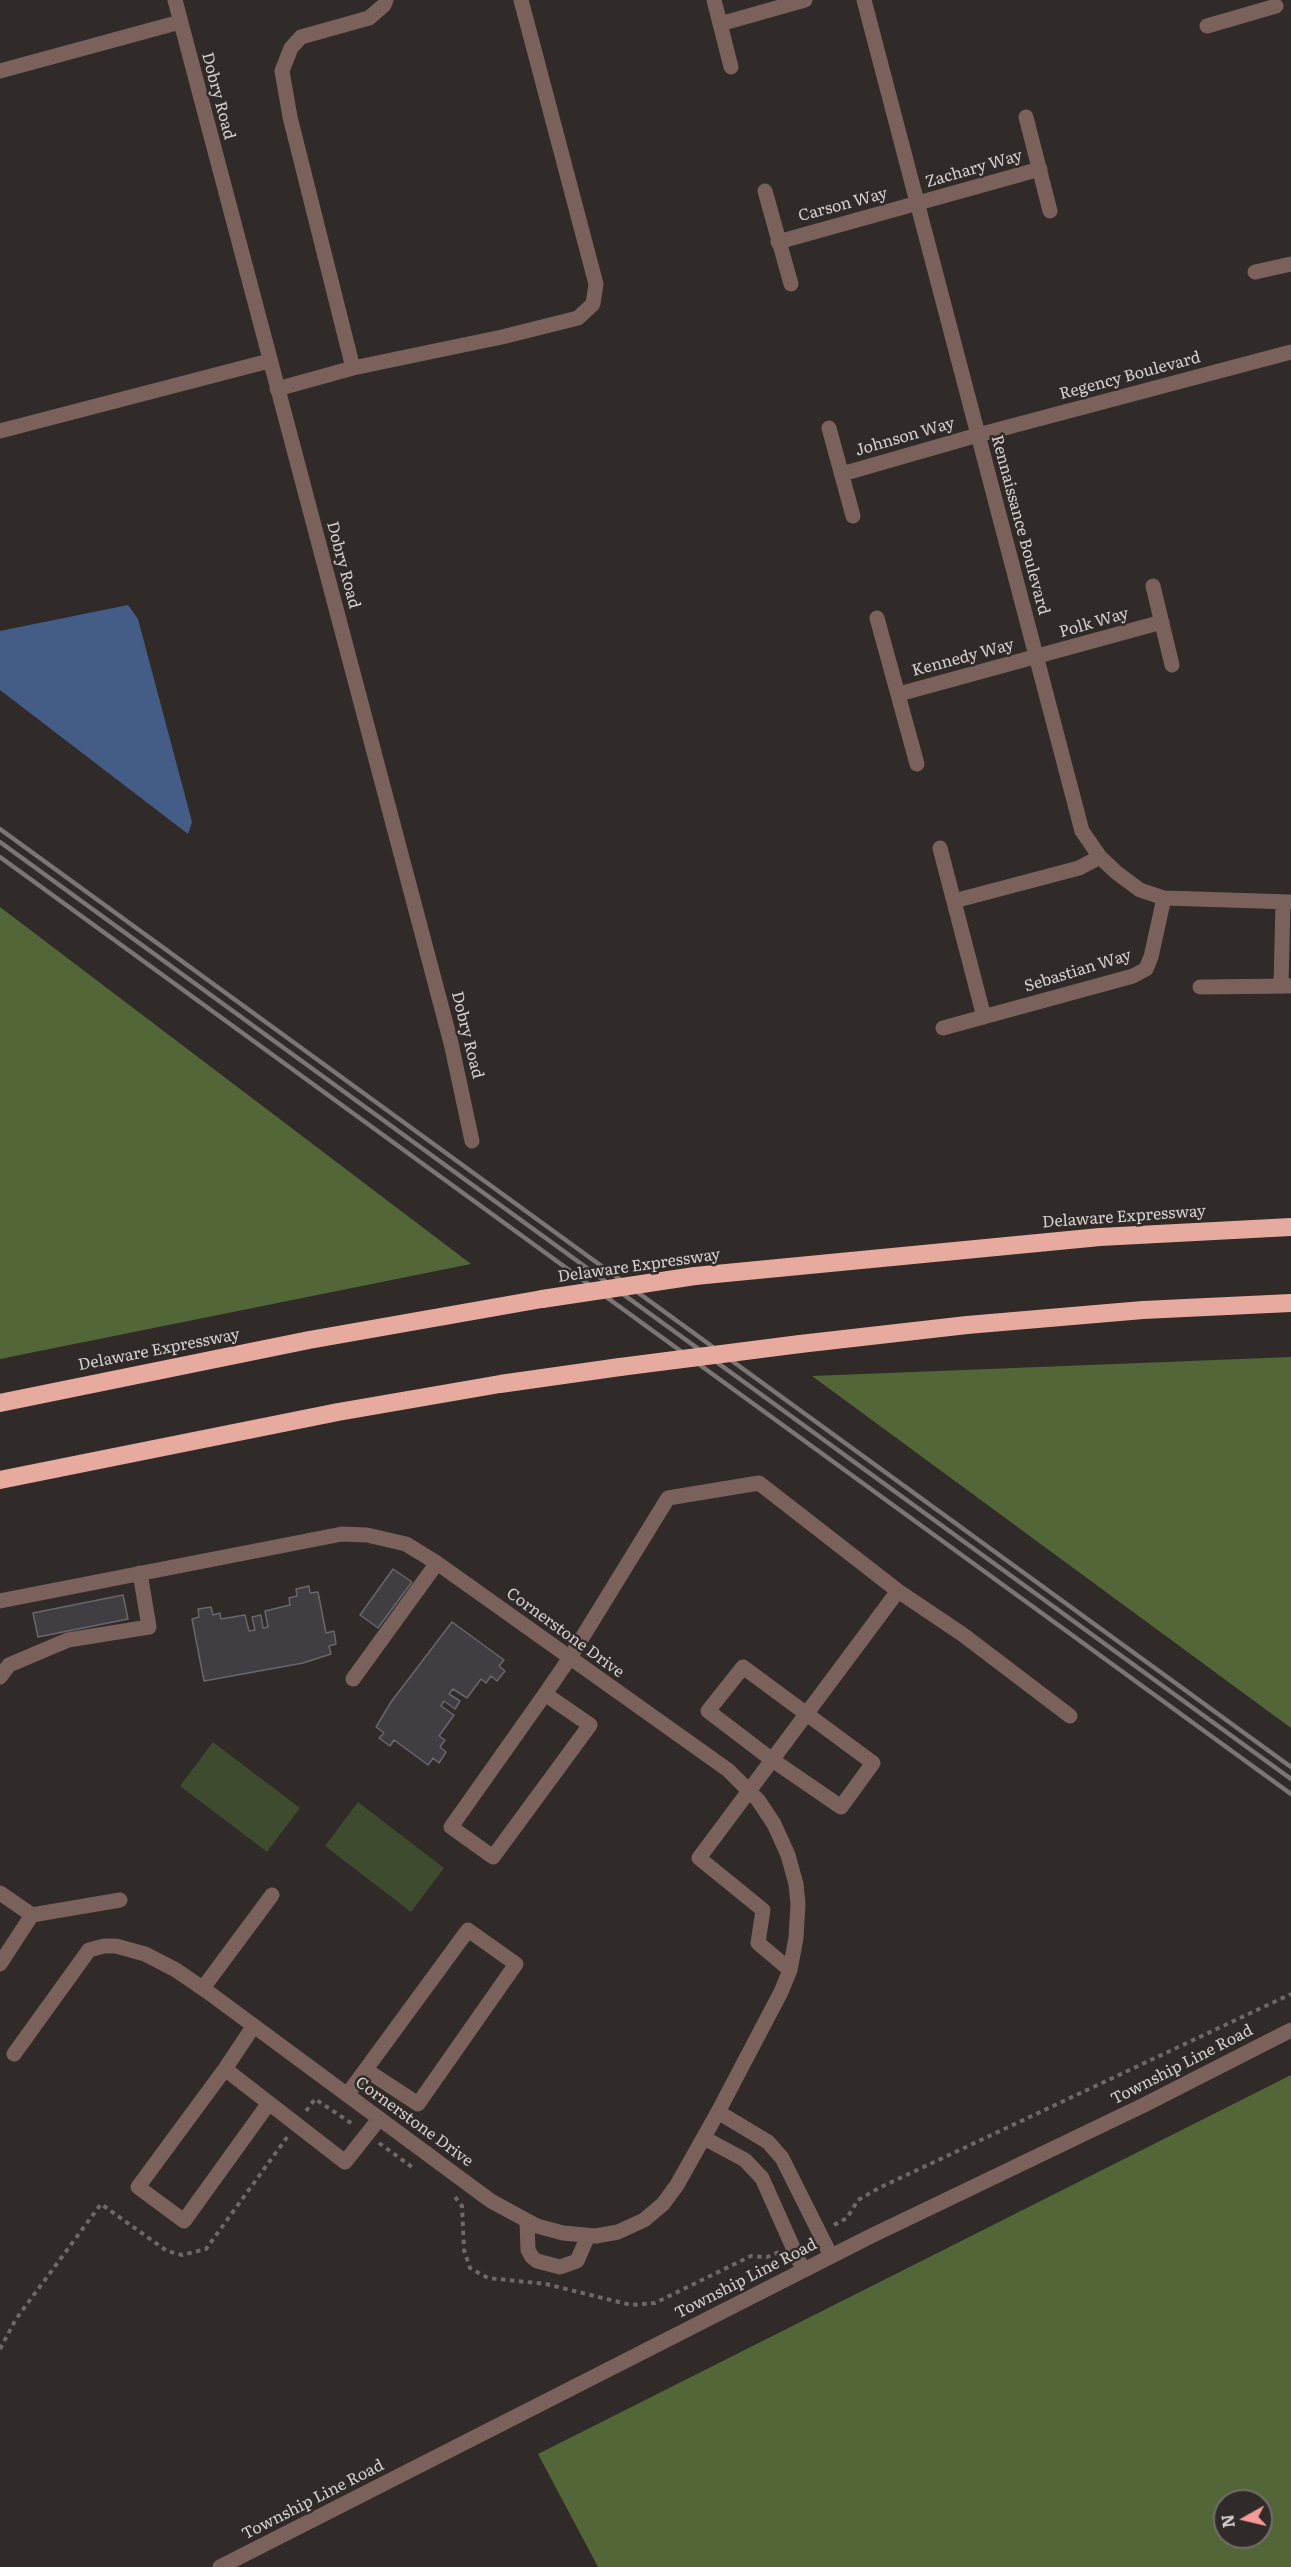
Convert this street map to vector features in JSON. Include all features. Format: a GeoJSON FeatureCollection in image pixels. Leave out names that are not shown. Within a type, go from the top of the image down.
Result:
{"type":"FeatureCollection","features":[{"type":"Feature","properties":{"kind":"highway","name":"Delaware Expressway"},"geometry":{"type":"LineString","coordinates":[[0,1403],[298,1342],[542,1299],[695,1276],[1100,1237],[1291,1227]]}},
{"type":"Feature","properties":{"kind":"highway"},"geometry":{"type":"LineString","coordinates":[[0,1480],[338,1412],[500,1384],[620,1367],[967,1325],[1131,1311],[1291,1303]]}},
{"type":"Feature","properties":{"kind":"street","name":"Dobry Road"},"geometry":{"type":"LineString","coordinates":[[175,0],[276,389],[448,1032],[472,1140]]}},
{"type":"Feature","properties":{"kind":"street"},"geometry":{"type":"LineString","coordinates":[[353,368],[290,117],[282,71],[291,48],[301,37],[369,18],[384,5],[386,0]]}},
{"type":"Feature","properties":{"kind":"street"},"geometry":{"type":"LineString","coordinates":[[276,389],[353,368],[502,337],[579,318],[592,304],[596,284],[521,0]]}},
{"type":"Feature","properties":{"kind":"street"},"geometry":{"type":"LineString","coordinates":[[714,0],[731,67]]}},
{"type":"Feature","properties":{"kind":"street"},"geometry":{"type":"LineString","coordinates":[[720,24],[805,0]]}},
{"type":"Feature","properties":{"kind":"street","name":"Rennaissance Boulevard"},"geometry":{"type":"LineString","coordinates":[[864,0],[1082,831],[1100,857],[1140,890],[1164,898],[1287,902]]}},
{"type":"Feature","properties":{"kind":"street"},"geometry":{"type":"LineString","coordinates":[[1207,26],[1240,7],[1276,6]]}},
{"type":"Feature","properties":{"kind":"street"},"geometry":{"type":"LineString","coordinates":[[0,71],[180,22]]}},
{"type":"Feature","properties":{"kind":"street"},"geometry":{"type":"LineString","coordinates":[[1026,117],[1050,211]]}},
{"type":"Feature","properties":{"kind":"street","name":"Zachary Way"},"geometry":{"type":"LineString","coordinates":[[917,203],[1040,169]]}},
{"type":"Feature","properties":{"kind":"street"},"geometry":{"type":"LineString","coordinates":[[765,191],[791,284]]}},
{"type":"Feature","properties":{"kind":"street","name":"Carson Way"},"geometry":{"type":"LineString","coordinates":[[778,242],[917,203]]}},
{"type":"Feature","properties":{"kind":"street"},"geometry":{"type":"LineString","coordinates":[[1255,272],[1291,264]]}},
{"type":"Feature","properties":{"kind":"street","name":"Regency Boulevard"},"geometry":{"type":"LineString","coordinates":[[978,435],[1291,352]]}},
{"type":"Feature","properties":{"kind":"street"},"geometry":{"type":"LineString","coordinates":[[0,431],[269,361]]}},
{"type":"Feature","properties":{"kind":"street"},"geometry":{"type":"LineString","coordinates":[[829,428],[853,516]]}},
{"type":"Feature","properties":{"kind":"street","name":"Johnson Way"},"geometry":{"type":"LineString","coordinates":[[842,474],[978,435]]}},
{"type":"Feature","properties":{"kind":"street"},"geometry":{"type":"LineString","coordinates":[[1153,586],[1172,665]]}},
{"type":"Feature","properties":{"kind":"street"},"geometry":{"type":"LineString","coordinates":[[877,618],[917,764]]}},
{"type":"Feature","properties":{"kind":"street","name":"Polk Way"},"geometry":{"type":"LineString","coordinates":[[1036,657],[1162,622]]}},
{"type":"Feature","properties":{"kind":"street","name":"Kennedy Way"},"geometry":{"type":"LineString","coordinates":[[899,694],[1036,657]]}},
{"type":"Feature","properties":{"kind":"street"},"geometry":{"type":"LineString","coordinates":[[940,848],[984,1017]]}},
{"type":"Feature","properties":{"kind":"street"},"geometry":{"type":"LineString","coordinates":[[954,901],[1079,868],[1100,857]]}},
{"type":"Feature","properties":{"kind":"street","name":"Sebastian Way"},"geometry":{"type":"LineString","coordinates":[[943,1028],[1133,976],[1146,969],[1151,957],[1164,898]]}},
{"type":"Feature","properties":{"kind":"street"},"geometry":{"type":"LineString","coordinates":[[1200,987],[1286,986],[1287,902]]}},
{"type":"Feature","properties":{"kind":"street"},"geometry":{"type":"LineString","coordinates":[[545,1694],[590,1725],[493,1857],[451,1827],[569,1659],[668,1498],[759,1483],[898,1591],[962,1634],[1070,1716]]}},
{"type":"Feature","properties":{"kind":"street","name":"Cornerstone Drive"},"geometry":{"type":"LineString","coordinates":[[0,1601],[342,1534],[367,1535],[406,1544],[437,1563],[728,1770],[758,1800],[774,1824],[788,1854],[796,1884],[798,1904],[796,1938],[790,1970],[781,1992],[704,2138],[663,2204],[644,2220],[618,2232],[588,2236],[563,2233],[527,2221],[490,2201],[202,1988],[176,1970],[145,1954],[116,1946],[89,1950],[14,2054]]}},
{"type":"Feature","properties":{"kind":"street"},"geometry":{"type":"LineString","coordinates":[[353,1678],[437,1563]]}},
{"type":"Feature","properties":{"kind":"street"},"geometry":{"type":"LineString","coordinates":[[0,1677],[9,1665],[68,1640],[148,1627],[140,1573]]}},
{"type":"Feature","properties":{"kind":"street"},"geometry":{"type":"LineString","coordinates":[[790,1970],[758,1943],[763,1910],[699,1858],[898,1591]]}},
{"type":"Feature","properties":{"kind":"street"},"geometry":{"type":"LineString","coordinates":[[743,1667],[873,1763],[841,1807],[771,1759],[708,1712],[743,1667]]}},
{"type":"Feature","properties":{"kind":"street"},"geometry":{"type":"LineString","coordinates":[[0,1893],[32,1915],[120,1900]]}},
{"type":"Feature","properties":{"kind":"street"},"geometry":{"type":"LineString","coordinates":[[202,1988],[272,1895]]}},
{"type":"Feature","properties":{"kind":"street"},"geometry":{"type":"LineString","coordinates":[[0,1964],[32,1915]]}},
{"type":"Feature","properties":{"kind":"street"},"geometry":{"type":"LineString","coordinates":[[347,2096],[468,1930],[516,1964],[418,2104],[366,2070]]}},
{"type":"Feature","properties":{"kind":"street"},"geometry":{"type":"LineString","coordinates":[[253,2027],[138,2187],[184,2221],[269,2103]]}},
{"type":"Feature","properties":{"kind":"street","name":"Township Line Road"},"geometry":{"type":"LineString","coordinates":[[220,2567],[803,2270],[1144,2105],[1291,2030]]}},
{"type":"Feature","properties":{"kind":"street"},"geometry":{"type":"LineString","coordinates":[[225,2069],[345,2162],[379,2119]]}},
{"type":"Feature","properties":{"kind":"street"},"geometry":{"type":"LineString","coordinates":[[718,2112],[768,2142],[782,2158],[831,2256]]}},
{"type":"Feature","properties":{"kind":"street"},"geometry":{"type":"LineString","coordinates":[[704,2138],[744,2160],[762,2178],[803,2270]]}},
{"type":"Feature","properties":{"kind":"street"},"geometry":{"type":"LineString","coordinates":[[527,2221],[528,2250],[532,2258],[560,2267],[577,2261],[588,2236]]}},
{"type":"Feature","properties":{"kind":"path"},"geometry":{"type":"LineString","coordinates":[[819,2233],[846,2218],[858,2200],[881,2187],[1291,1994]]}},
{"type":"Feature","properties":{"kind":"path"},"geometry":{"type":"LineString","coordinates":[[0,2349],[16,2319],[101,2204],[167,2251],[182,2255],[206,2249],[315,2099],[420,2172]]}},
{"type":"Feature","properties":{"kind":"path"},"geometry":{"type":"LineString","coordinates":[[447,2192],[462,2206],[464,2250],[470,2268],[488,2278],[546,2284],[631,2305],[655,2303],[751,2256],[767,2257],[792,2246]]}},
{"type":"Feature","properties":{"kind":"green space"},"geometry":{"type":"Polygon","coordinates":[[[0,907],[471,1264],[0,1359],[0,907]]]}},
{"type":"Feature","properties":{"kind":"green space"},"geometry":{"type":"Polygon","coordinates":[[[1291,1357],[1291,1728],[812,1376],[1291,1357]]]}},
{"type":"Feature","properties":{"kind":"green space"},"geometry":{"type":"Polygon","coordinates":[[[213,1742],[300,1808],[267,1852],[180,1786],[213,1742]]]}},
{"type":"Feature","properties":{"kind":"green space"},"geometry":{"type":"Polygon","coordinates":[[[358,1802],[444,1868],[411,1912],[325,1846],[358,1802]]]}},
{"type":"Feature","properties":{"kind":"green space"},"geometry":{"type":"Polygon","coordinates":[[[1291,2075],[1291,2567],[598,2567],[538,2454],[1291,2075]]]}},
{"type":"Feature","properties":{"kind":"water"},"geometry":{"type":"Polygon","coordinates":[[[128,605],[138,619],[192,822],[188,834],[0,690],[0,631],[128,605]]]}},
{"type":"Feature","properties":{"kind":"building"},"geometry":{"type":"Polygon","coordinates":[[[393,1569],[412,1582],[378,1628],[360,1615],[393,1569]]]}},
{"type":"Feature","properties":{"kind":"building"},"geometry":{"type":"Polygon","coordinates":[[[309,1586],[310,1593],[318,1592],[326,1633],[334,1631],[336,1644],[329,1646],[331,1654],[303,1663],[204,1681],[192,1619],[199,1617],[198,1609],[211,1607],[213,1615],[220,1613],[221,1619],[245,1615],[249,1631],[255,1630],[252,1617],[261,1615],[263,1628],[268,1627],[265,1611],[290,1605],[289,1598],[297,1596],[296,1589],[309,1586]]]}},
{"type":"Feature","properties":{"kind":"building"},"geometry":{"type":"Polygon","coordinates":[[[123,1595],[128,1619],[38,1637],[33,1613],[123,1595]]]}},
{"type":"Feature","properties":{"kind":"building"},"geometry":{"type":"Polygon","coordinates":[[[452,1622],[504,1660],[499,1666],[505,1671],[497,1681],[491,1676],[486,1683],[481,1679],[467,1698],[453,1689],[449,1694],[460,1701],[455,1709],[444,1701],[441,1706],[454,1715],[439,1736],[445,1740],[440,1747],[446,1752],[439,1763],[433,1758],[428,1765],[394,1740],[390,1746],[379,1738],[384,1733],[376,1727],[391,1702],[452,1622]]]}},
{"type":"Feature","properties":{"kind":"railway"},"geometry":{"type":"LineString","coordinates":[[0,829],[1291,1767]]}},
{"type":"Feature","properties":{"kind":"railway"},"geometry":{"type":"LineString","coordinates":[[0,842],[1291,1779]]}},
{"type":"Feature","properties":{"kind":"railway"},"geometry":{"type":"LineString","coordinates":[[0,857],[1291,1794]]}}]}
